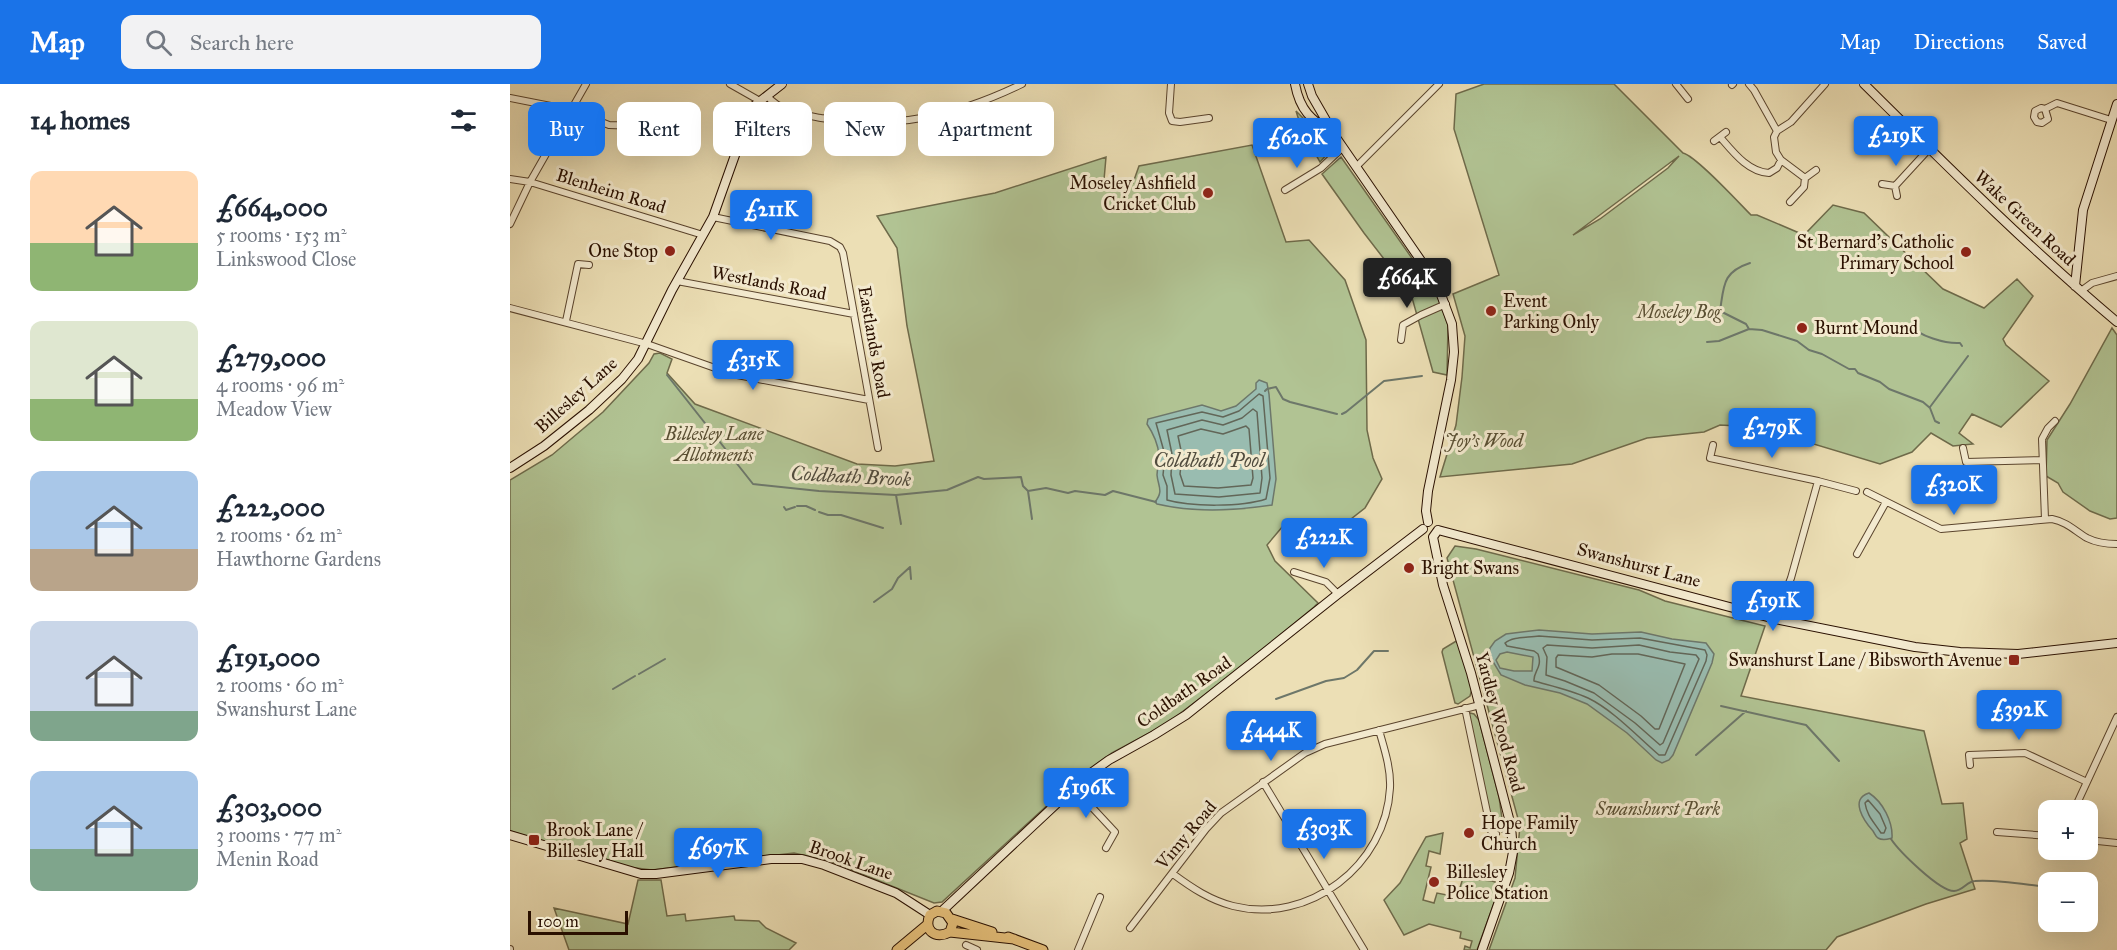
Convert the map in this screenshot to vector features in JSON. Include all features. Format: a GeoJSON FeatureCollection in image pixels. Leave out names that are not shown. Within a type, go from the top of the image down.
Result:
{"type":"FeatureCollection","features":[{"type":"Feature","properties":{"kind":"main road"},"geometry":{"type":"LineString","coordinates":[[897,950],[927,925],[930,915],[942,911],[952,919],[1043,950]]}},
{"type":"Feature","properties":{"kind":"main road"},"geometry":{"type":"LineString","coordinates":[[950,932],[952,919]]}},
{"type":"Feature","properties":{"kind":"main road"},"geometry":{"type":"LineString","coordinates":[[927,925],[936,935]]}},
{"type":"Feature","properties":{"kind":"main road"},"geometry":{"type":"LineString","coordinates":[[904,943],[950,932],[1014,939]]}},
{"type":"Feature","properties":{"kind":"street"},"geometry":{"type":"LineString","coordinates":[[576,102],[586,84]]}},
{"type":"Feature","properties":{"kind":"street"},"geometry":{"type":"LineString","coordinates":[[730,84],[800,114],[866,123],[924,118],[965,109],[1022,84]]}},
{"type":"Feature","properties":{"kind":"street","name":"Billesley Lane"},"geometry":{"type":"LineString","coordinates":[[510,468],[544,446],[609,392],[631,369],[647,344],[677,281],[713,217],[750,113],[782,84]]}},
{"type":"Feature","properties":{"kind":"street"},"geometry":{"type":"LineString","coordinates":[[1171,84],[1169,114],[1172,121],[1209,118]]}},
{"type":"Feature","properties":{"kind":"street"},"geometry":{"type":"LineString","coordinates":[[1295,84],[1298,99],[1304,109],[1311,118],[1335,136]]}},
{"type":"Feature","properties":{"kind":"street"},"geometry":{"type":"LineString","coordinates":[[1308,84],[1312,96],[1342,148],[1437,284],[1452,324],[1454,352],[1426,511],[1425,535],[1435,533],[1434,524],[1426,526]]}},
{"type":"Feature","properties":{"kind":"street"},"geometry":{"type":"LineString","coordinates":[[1356,167],[1439,84]]}},
{"type":"Feature","properties":{"kind":"street"},"geometry":{"type":"LineString","coordinates":[[1676,84],[1688,99]]}},
{"type":"Feature","properties":{"kind":"street"},"geometry":{"type":"LineString","coordinates":[[1749,84],[1755,90],[1777,131]]}},
{"type":"Feature","properties":{"kind":"street"},"geometry":{"type":"LineString","coordinates":[[1805,178],[1781,160],[1776,152],[1774,137],[1777,131],[1791,122],[1825,84]]}},
{"type":"Feature","properties":{"kind":"street","name":"Wake Green Road"},"geometry":{"type":"LineString","coordinates":[[1864,84],[1962,182],[2117,322]]}},
{"type":"Feature","properties":{"kind":"street"},"geometry":{"type":"LineString","coordinates":[[510,98],[530,102]]}},
{"type":"Feature","properties":{"kind":"street"},"geometry":{"type":"LineString","coordinates":[[2045,109],[2055,103],[2061,103],[2111,120]]}},
{"type":"Feature","properties":{"kind":"street"},"geometry":{"type":"LineString","coordinates":[[2117,104],[2083,210],[2078,289],[2117,276]]}},
{"type":"Feature","properties":{"kind":"street"},"geometry":{"type":"LineString","coordinates":[[1726,132],[1717,139],[1756,171],[1769,173],[1777,168],[1781,160]]}},
{"type":"Feature","properties":{"kind":"street"},"geometry":{"type":"LineString","coordinates":[[1285,190],[1321,168],[1342,148]]}},
{"type":"Feature","properties":{"kind":"street"},"geometry":{"type":"LineString","coordinates":[[1894,186],[1929,148]]}},
{"type":"Feature","properties":{"kind":"street"},"geometry":{"type":"LineString","coordinates":[[510,224],[545,156]]}},
{"type":"Feature","properties":{"kind":"street"},"geometry":{"type":"LineString","coordinates":[[1790,202],[1804,187],[1805,178],[1816,170]]}},
{"type":"Feature","properties":{"kind":"street","name":"Blenheim Road"},"geometry":{"type":"LineString","coordinates":[[510,179],[530,182],[703,235]]}},
{"type":"Feature","properties":{"kind":"street"},"geometry":{"type":"LineString","coordinates":[[1882,184],[1894,186]]}},
{"type":"Feature","properties":{"kind":"street"},"geometry":{"type":"LineString","coordinates":[[1894,186],[1897,196]]}},
{"type":"Feature","properties":{"kind":"street","name":"Eastlands Road"},"geometry":{"type":"LineString","coordinates":[[713,217],[836,243],[840,247],[843,253],[878,448]]}},
{"type":"Feature","properties":{"kind":"street"},"geometry":{"type":"LineString","coordinates":[[566,321],[578,264],[589,265]]}},
{"type":"Feature","properties":{"kind":"street","name":"Westlands Road"},"geometry":{"type":"LineString","coordinates":[[677,281],[854,314]]}},
{"type":"Feature","properties":{"kind":"street"},"geometry":{"type":"LineString","coordinates":[[1401,340],[1403,325],[1446,304]]}},
{"type":"Feature","properties":{"kind":"street"},"geometry":{"type":"LineString","coordinates":[[510,308],[647,344],[732,374],[869,400]]}},
{"type":"Feature","properties":{"kind":"street"},"geometry":{"type":"LineString","coordinates":[[2045,519],[2042,439],[2055,421]]}},
{"type":"Feature","properties":{"kind":"street"},"geometry":{"type":"LineString","coordinates":[[1713,445],[1710,458],[1856,491]]}},
{"type":"Feature","properties":{"kind":"street"},"geometry":{"type":"LineString","coordinates":[[1963,448],[1966,462],[2041,460]]}},
{"type":"Feature","properties":{"kind":"street"},"geometry":{"type":"LineString","coordinates":[[1775,619],[1791,578],[1818,481]]}},
{"type":"Feature","properties":{"kind":"street"},"geometry":{"type":"LineString","coordinates":[[1868,492],[1941,529],[2045,519],[2066,523],[2088,539],[2117,544]]}},
{"type":"Feature","properties":{"kind":"street"},"geometry":{"type":"LineString","coordinates":[[1857,554],[1886,502]]}},
{"type":"Feature","properties":{"kind":"street","name":"Coldbath Road"},"geometry":{"type":"LineString","coordinates":[[942,911],[1074,788],[1108,760],[1155,735],[1186,715],[1426,526]]}},
{"type":"Feature","properties":{"kind":"street","name":"Swanshurst Lane"},"geometry":{"type":"LineString","coordinates":[[1435,533],[1775,619],[1915,647],[1960,652],[2018,654],[2117,643]]}},
{"type":"Feature","properties":{"kind":"street","name":"Yardley Wood Road"},"geometry":{"type":"LineString","coordinates":[[1435,533],[1443,585],[1480,705],[1511,826],[1513,852],[1509,873],[1482,950]]}},
{"type":"Feature","properties":{"kind":"street"},"geometry":{"type":"LineString","coordinates":[[1294,572],[1326,582],[1338,594]]}},
{"type":"Feature","properties":{"kind":"street","name":"Vimy Road"},"geometry":{"type":"LineString","coordinates":[[1130,928],[1206,829],[1221,813],[1305,753],[1325,744],[1480,705]]}},
{"type":"Feature","properties":{"kind":"street","name":"Yardley Wood Road"},"geometry":{"type":"LineString","coordinates":[[1465,708],[1491,831],[1496,834]]}},
{"type":"Feature","properties":{"kind":"street"},"geometry":{"type":"LineString","coordinates":[[2079,800],[2117,717]]}},
{"type":"Feature","properties":{"kind":"street"},"geometry":{"type":"LineString","coordinates":[[1173,874],[1195,890],[1214,899],[1234,906],[1254,909],[1290,907],[1329,891],[1363,860],[1374,845],[1385,815],[1390,773],[1379,730]]}},
{"type":"Feature","properties":{"kind":"street"},"geometry":{"type":"LineString","coordinates":[[1970,765],[1969,755],[2025,753],[2087,782]]}},
{"type":"Feature","properties":{"kind":"street"},"geometry":{"type":"LineString","coordinates":[[1263,782],[1364,950]]}},
{"type":"Feature","properties":{"kind":"street"},"geometry":{"type":"LineString","coordinates":[[1074,788],[1115,832],[1106,848]]}},
{"type":"Feature","properties":{"kind":"street"},"geometry":{"type":"LineString","coordinates":[[1997,832],[2038,836]]}},
{"type":"Feature","properties":{"kind":"street","name":"Brook Lane"},"geometry":{"type":"LineString","coordinates":[[510,835],[641,874],[771,859],[802,859],[833,868],[896,893],[930,915]]}},
{"type":"Feature","properties":{"kind":"street"},"geometry":{"type":"LineString","coordinates":[[2098,841],[2117,843]]}},
{"type":"Feature","properties":{"kind":"street"},"geometry":{"type":"LineString","coordinates":[[1078,950],[1100,897]]}},
{"type":"Feature","properties":{"kind":"street"},"geometry":{"type":"LineString","coordinates":[[966,945],[977,950]]}},
{"type":"Feature","properties":{"kind":"green space","name":"Moseley Bog"},"geometry":{"type":"Polygon","coordinates":[[[1484,84],[1614,84],[1683,153],[1707,171],[1751,215],[1757,215],[1804,235],[1833,205],[1864,213],[1943,289],[1984,308],[2017,279],[2033,296],[2003,339],[2006,345],[2049,381],[2001,427],[1972,414],[1959,433],[1973,444],[1953,446],[1931,433],[1912,452],[1880,464],[1757,427],[1720,425],[1704,432],[1647,438],[1572,464],[1440,477],[1456,425],[1465,336],[1453,294],[1499,275],[1454,129],[1456,94],[1484,84]],[[1679,156],[1573,235],[1600,219],[1668,168],[1679,156]]]}},
{"type":"Feature","properties":{"kind":"green space"},"geometry":{"type":"Polygon","coordinates":[[[1296,111],[1331,146],[1331,150],[1320,162],[1302,130],[1296,111]]]}},
{"type":"Feature","properties":{"kind":"green space","name":"Billesley Lane Allotments"},"geometry":{"type":"Polygon","coordinates":[[[1252,145],[1286,242],[1309,240],[1345,280],[1366,340],[1367,430],[1373,458],[1382,479],[1365,508],[1342,526],[1302,523],[1283,526],[1267,545],[1275,561],[1318,603],[1314,607],[1243,666],[1166,724],[1112,753],[1076,779],[942,902],[934,903],[829,861],[794,853],[652,870],[628,867],[510,831],[510,480],[552,455],[603,412],[649,363],[654,354],[660,353],[672,359],[667,373],[695,404],[857,464],[895,466],[934,461],[907,326],[897,248],[877,216],[995,193],[1106,157],[1104,180],[1133,183],[1139,166],[1252,145]]]}},
{"type":"Feature","properties":{"kind":"green space"},"geometry":{"type":"Polygon","coordinates":[[[1341,157],[1437,294],[1448,325],[1447,375],[1433,372],[1411,294],[1322,174],[1341,157]]]}},
{"type":"Feature","properties":{"kind":"green space"},"geometry":{"type":"Polygon","coordinates":[[[2112,328],[2117,335],[2117,518],[2110,519],[2090,511],[2063,492],[2058,483],[2046,476],[2047,440],[2070,404],[2112,328]]]}},
{"type":"Feature","properties":{"kind":"green space","name":"Swanshurst Park"},"geometry":{"type":"Polygon","coordinates":[[[1455,546],[1476,549],[1639,590],[1665,601],[1765,626],[1741,696],[1924,731],[1942,804],[1963,803],[1967,839],[1960,843],[1975,889],[1926,904],[1837,937],[1826,950],[1489,950],[1515,878],[1520,826],[1447,558],[1455,546]]]}},
{"type":"Feature","properties":{"kind":"green space"},"geometry":{"type":"Polygon","coordinates":[[[1458,640],[1472,689],[1470,696],[1458,704],[1455,703],[1442,652],[1458,640]]]}},
{"type":"Feature","properties":{"kind":"green space"},"geometry":{"type":"Polygon","coordinates":[[[1470,713],[1479,720],[1499,797],[1504,833],[1496,829],[1491,821],[1468,717],[1470,713]]]}},
{"type":"Feature","properties":{"kind":"green space"},"geometry":{"type":"Polygon","coordinates":[[[1443,833],[1440,854],[1429,851],[1426,866],[1431,867],[1423,900],[1434,903],[1437,893],[1457,897],[1463,878],[1501,884],[1477,950],[1464,950],[1465,946],[1470,948],[1472,941],[1460,938],[1461,932],[1429,924],[1404,935],[1384,900],[1400,883],[1426,837],[1443,833]]]}},
{"type":"Feature","properties":{"kind":"green space"},"geometry":{"type":"Polygon","coordinates":[[[638,880],[661,880],[667,916],[685,914],[686,921],[734,916],[735,920],[759,921],[766,928],[796,943],[789,950],[569,950],[554,908],[628,924],[638,880]]]}},
{"type":"Feature","properties":{"kind":"water","name":"Coldbath Pool"},"geometry":{"type":"Polygon","coordinates":[[[1259,380],[1267,383],[1269,394],[1276,479],[1272,505],[1214,510],[1186,509],[1157,504],[1155,502],[1160,492],[1157,475],[1159,455],[1155,439],[1147,424],[1148,419],[1202,405],[1221,411],[1236,406],[1256,389],[1256,383],[1259,380]]]}},
{"type":"Feature","properties":{"kind":"water"},"geometry":{"type":"Polygon","coordinates":[[[1539,630],[1592,634],[1641,632],[1706,643],[1714,654],[1673,755],[1662,763],[1627,733],[1587,704],[1560,693],[1525,685],[1501,675],[1489,655],[1490,648],[1495,641],[1506,634],[1539,630]],[[1507,652],[1500,654],[1496,660],[1500,668],[1532,671],[1533,657],[1507,652]]]}},
{"type":"Feature","properties":{"kind":"water"},"geometry":{"type":"Polygon","coordinates":[[[1869,793],[1886,813],[1891,825],[1892,838],[1884,840],[1878,838],[1863,816],[1859,805],[1860,800],[1869,793]]]}},
{"type":"Feature","properties":{"kind":"waterway"},"geometry":{"type":"LineString","coordinates":[[1749,329],[1746,324],[1720,311],[1724,287],[1729,276],[1750,263]]}},
{"type":"Feature","properties":{"kind":"waterway"},"geometry":{"type":"LineString","coordinates":[[1911,325],[1926,336],[1940,341],[1960,343],[1962,346]]}},
{"type":"Feature","properties":{"kind":"waterway","name":"Coldbath Brook"},"geometry":{"type":"LineString","coordinates":[[1707,342],[1719,341],[1749,329],[1762,330],[1797,341],[1809,350],[1822,354],[1849,369],[1855,369],[1858,373],[1880,382],[1889,389],[1923,402],[1930,408],[1935,421],[1939,423]]}},
{"type":"Feature","properties":{"kind":"waterway"},"geometry":{"type":"LineString","coordinates":[[1930,407],[1968,356]]}},
{"type":"Feature","properties":{"kind":"waterway","name":"Coldbath Brook"},"geometry":{"type":"LineString","coordinates":[[667,375],[753,484],[819,491],[896,495],[947,490],[978,477],[984,479],[1021,477],[1023,486],[1028,491],[1046,488],[1068,493],[1075,491],[1105,495],[1113,491],[1156,502]]}},
{"type":"Feature","properties":{"kind":"waterway","name":"Coldbath Brook"},"geometry":{"type":"LineString","coordinates":[[1342,414],[1384,381],[1422,376]]}},
{"type":"Feature","properties":{"kind":"waterway","name":"Coldbath Brook"},"geometry":{"type":"LineString","coordinates":[[1265,391],[1276,387],[1283,399],[1337,414]]}},
{"type":"Feature","properties":{"kind":"waterway"},"geometry":{"type":"LineString","coordinates":[[1028,491],[1032,519]]}},
{"type":"Feature","properties":{"kind":"waterway"},"geometry":{"type":"LineString","coordinates":[[896,495],[901,524]]}},
{"type":"Feature","properties":{"kind":"waterway"},"geometry":{"type":"LineString","coordinates":[[797,506],[806,506],[815,510]]}},
{"type":"Feature","properties":{"kind":"waterway"},"geometry":{"type":"LineString","coordinates":[[784,507],[786,510],[795,507]]}},
{"type":"Feature","properties":{"kind":"waterway"},"geometry":{"type":"LineString","coordinates":[[819,512],[841,515],[883,528]]}},
{"type":"Feature","properties":{"kind":"waterway"},"geometry":{"type":"LineString","coordinates":[[910,567],[911,579]]}},
{"type":"Feature","properties":{"kind":"waterway"},"geometry":{"type":"LineString","coordinates":[[874,602],[892,589],[898,578],[910,567]]}},
{"type":"Feature","properties":{"kind":"waterway"},"geometry":{"type":"LineString","coordinates":[[1276,699],[1326,681],[1344,678],[1357,670],[1374,651],[1388,651]]}},
{"type":"Feature","properties":{"kind":"waterway"},"geometry":{"type":"LineString","coordinates":[[639,674],[665,659]]}},
{"type":"Feature","properties":{"kind":"waterway"},"geometry":{"type":"LineString","coordinates":[[613,689],[635,676]]}},
{"type":"Feature","properties":{"kind":"waterway"},"geometry":{"type":"LineString","coordinates":[[1721,706],[1806,725],[1839,761]]}},
{"type":"Feature","properties":{"kind":"waterway"},"geometry":{"type":"LineString","coordinates":[[1696,755],[1746,711]]}},
{"type":"Feature","properties":{"kind":"waterway"},"geometry":{"type":"LineString","coordinates":[[1891,839],[1920,870],[1947,889],[1957,891],[1972,881],[2002,881],[2038,886]]}},
{"type":"Feature","properties":{"kind":"place","name":"Moseley Ashfield Cricket Club"},"geometry":{"type":"Point","coordinates":[1208,193]}},
{"type":"Feature","properties":{"kind":"place","name":"One Stop"},"geometry":{"type":"Point","coordinates":[670,251]}},
{"type":"Feature","properties":{"kind":"place","name":"St Bernard's Catholic Primary School"},"geometry":{"type":"Point","coordinates":[1966,252]}},
{"type":"Feature","properties":{"kind":"place","name":"Event Parking Only"},"geometry":{"type":"Point","coordinates":[1491,311]}},
{"type":"Feature","properties":{"kind":"place","name":"Burnt Mound"},"geometry":{"type":"Point","coordinates":[1802,328]}},
{"type":"Feature","properties":{"kind":"place","name":"Bright Swans"},"geometry":{"type":"Point","coordinates":[1409,568]}},
{"type":"Feature","properties":{"kind":"place","name":"Swanshurst Lane / Bibsworth Avenue"},"geometry":{"type":"Point","coordinates":[2014,660]}},
{"type":"Feature","properties":{"kind":"place","name":"Hope Family Church"},"geometry":{"type":"Point","coordinates":[1469,833]}},
{"type":"Feature","properties":{"kind":"place","name":"Brook Lane / Billesley Hall"},"geometry":{"type":"Point","coordinates":[534,840]}},
{"type":"Feature","properties":{"kind":"place","name":"Billesley Police Station"},"geometry":{"type":"Point","coordinates":[1434,882]}},
{"type":"Feature","properties":{"kind":"park label","name":"Joy's Wood"},"geometry":{"type":"Point","coordinates":[1484,441]}}]}
